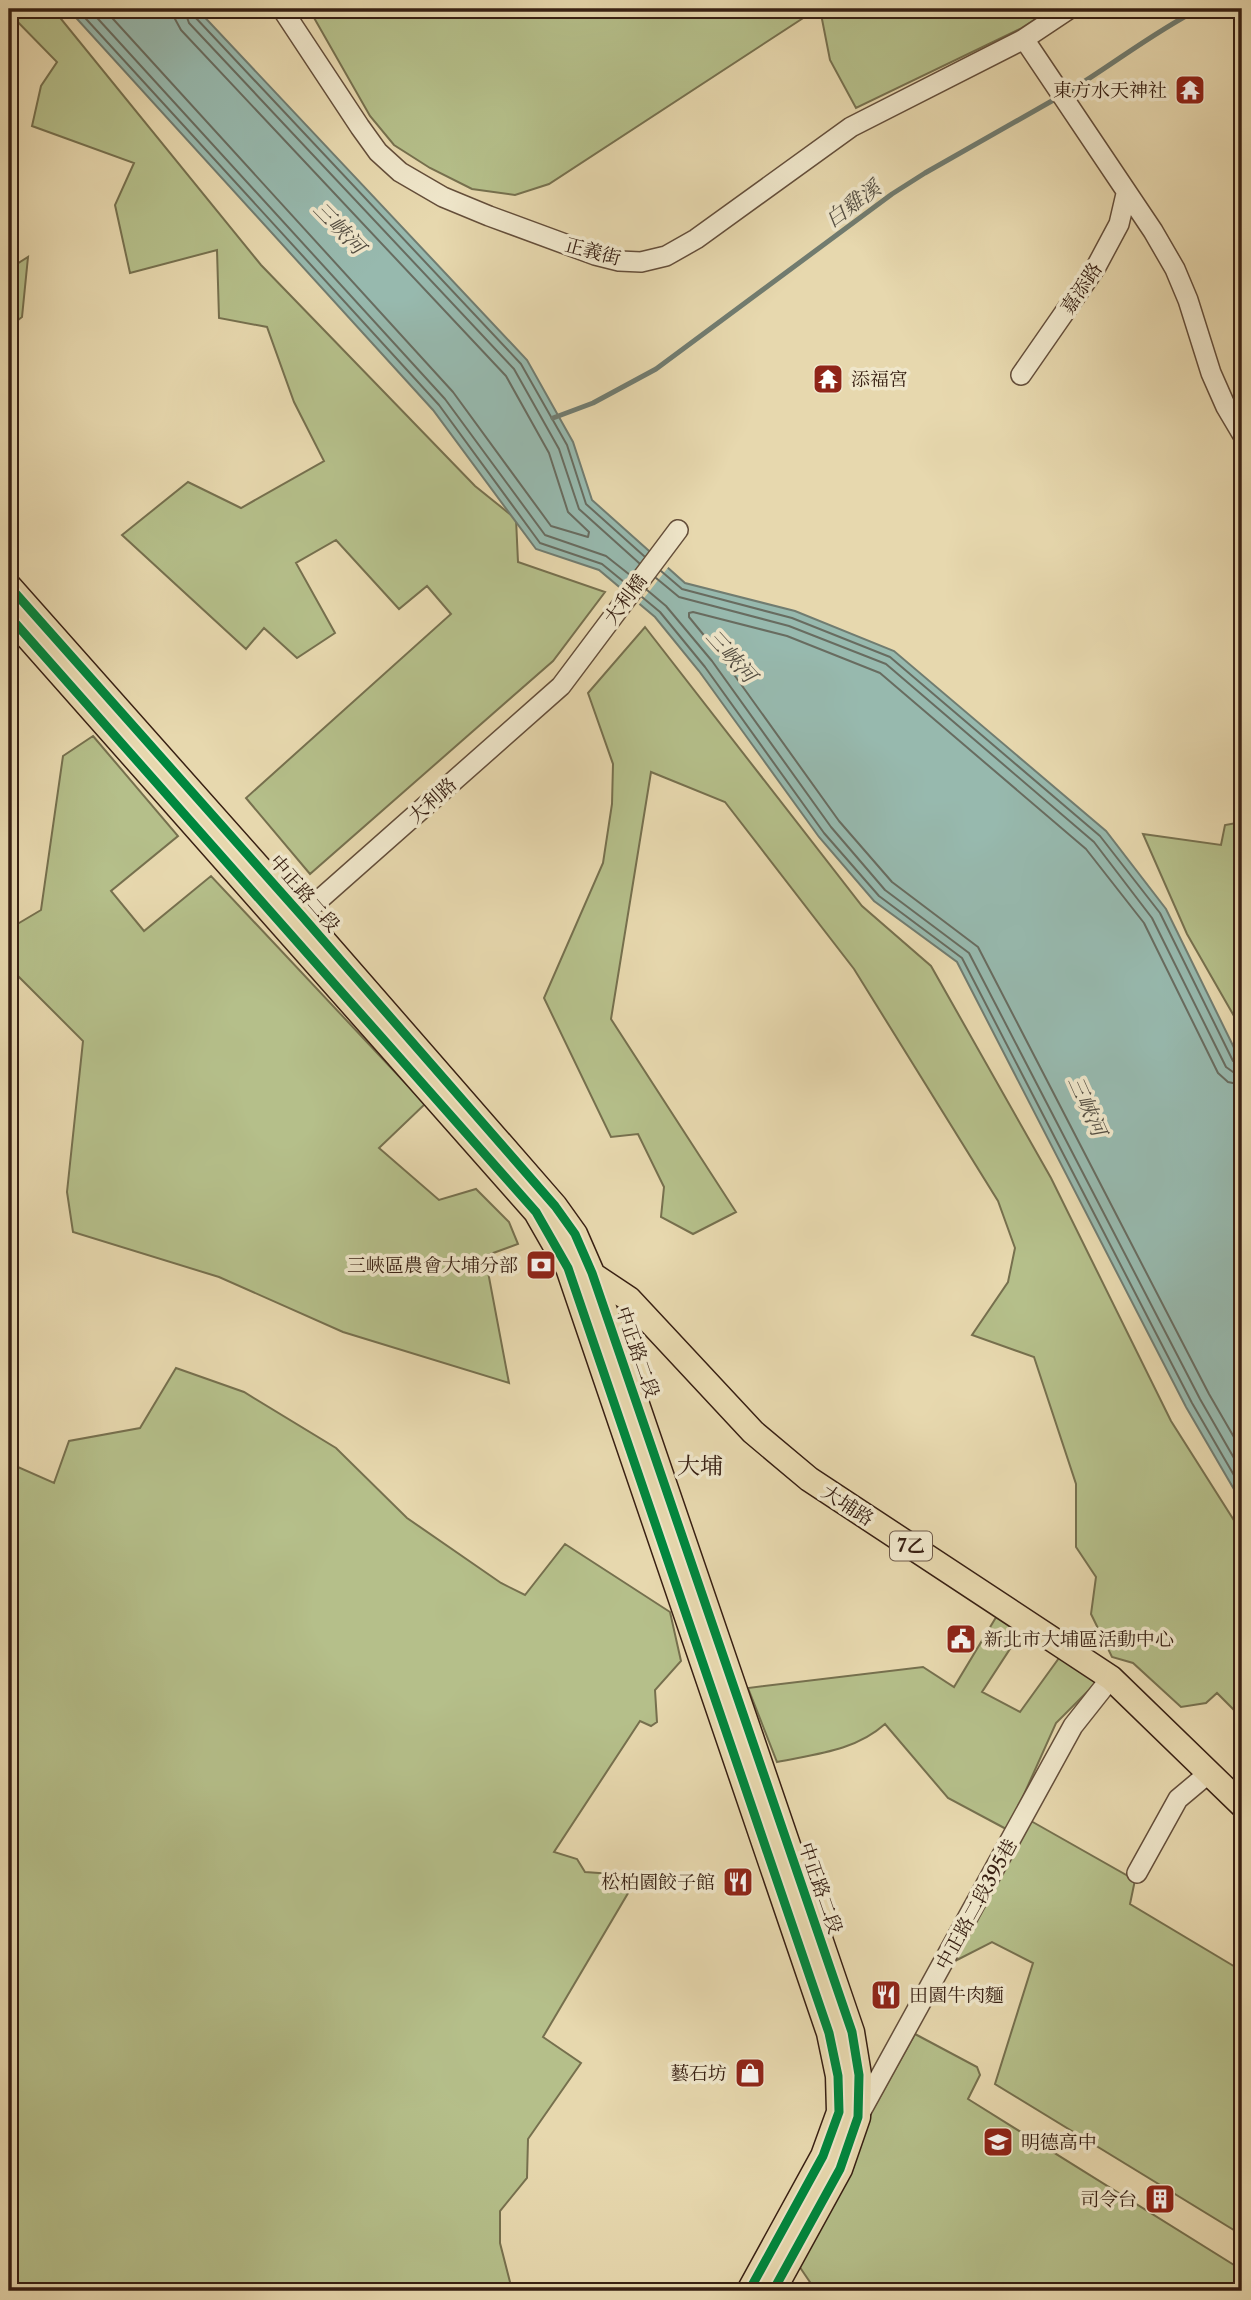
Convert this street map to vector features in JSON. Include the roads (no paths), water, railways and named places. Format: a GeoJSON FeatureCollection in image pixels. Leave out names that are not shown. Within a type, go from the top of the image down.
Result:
{"type":"FeatureCollection","features":[{"type":"Feature","properties":{"kind":"main road","name":"中正路二段"},"geometry":{"type":"LineString","coordinates":[[9,586],[536,1212],[568,1268],[830,2033],[838,2077],[849,2115]]}},
{"type":"Feature","properties":{"kind":"main road","name":"中正路二段"},"geometry":{"type":"LineString","coordinates":[[9,616],[555,1206],[575,1234],[592,1273],[852,2032],[859,2075],[849,2115],[823,2156],[762,2289]]}},
{"type":"Feature","properties":{"kind":"main road","name":"大埔路"},"geometry":{"type":"LineString","coordinates":[[568,1268],[592,1273],[629,1299],[753,1432],[808,1479],[1111,1678],[1242,1805]]}},
{"type":"Feature","properties":{"kind":"street","name":"正義街"},"geometry":{"type":"LineString","coordinates":[[282,9],[366,136],[378,152],[400,172],[443,197],[595,256],[641,262],[666,256],[696,239],[851,127],[1024,39],[1069,9]]}},
{"type":"Feature","properties":{"kind":"street"},"geometry":{"type":"LineString","coordinates":[[1024,39],[1153,231],[1175,269],[1188,300],[1211,373],[1242,434]]}},
{"type":"Feature","properties":{"kind":"street","name":"嘉添路"},"geometry":{"type":"LineString","coordinates":[[1021,375],[1096,267],[1119,223],[1126,194]]}},
{"type":"Feature","properties":{"kind":"street","name":"大利橋"},"geometry":{"type":"LineString","coordinates":[[572,668],[678,530]]}},
{"type":"Feature","properties":{"kind":"street","name":"大利路"},"geometry":{"type":"LineString","coordinates":[[294,922],[561,686],[572,668]]}},
{"type":"Feature","properties":{"kind":"street","name":"中正路二段395巷"},"geometry":{"type":"LineString","coordinates":[[849,2115],[1073,1726],[1111,1678]]}},
{"type":"Feature","properties":{"kind":"street"},"geometry":{"type":"LineString","coordinates":[[1137,1873],[1178,1799],[1209,1773]]}},
{"type":"Feature","properties":{"kind":"water","name":"三峽河"},"geometry":{"type":"Polygon","coordinates":[[[68,9],[197,9],[527,360],[573,442],[592,500],[685,583],[795,611],[894,651],[1106,831],[1166,909],[1242,1064],[1242,1503],[1186,1407],[957,962],[874,901],[819,837],[699,671],[655,617],[599,570],[536,549],[433,410],[68,9]]]}},
{"type":"Feature","properties":{"kind":"waterway","name":"白雞溪"},"geometry":{"type":"LineString","coordinates":[[1066,93],[1199,9]]}},
{"type":"Feature","properties":{"kind":"waterway","name":"白雞溪"},"geometry":{"type":"LineString","coordinates":[[553,418],[593,403],[656,369],[892,194],[1057,98]]}},
{"type":"Feature","properties":{"kind":"place","name":"東方水天神社"},"geometry":{"type":"Point","coordinates":[1190,90]}},
{"type":"Feature","properties":{"kind":"place","name":"添福宮"},"geometry":{"type":"Point","coordinates":[828,379]}},
{"type":"Feature","properties":{"kind":"place","name":"三峽區農會大埔分部"},"geometry":{"type":"Point","coordinates":[541,1265]}},
{"type":"Feature","properties":{"kind":"place","name":"新北市大埔區活動中心"},"geometry":{"type":"Point","coordinates":[961,1639]}},
{"type":"Feature","properties":{"kind":"place","name":"松柏園餃子館"},"geometry":{"type":"Point","coordinates":[738,1882]}},
{"type":"Feature","properties":{"kind":"place","name":"田園牛肉麵"},"geometry":{"type":"Point","coordinates":[886,1995]}},
{"type":"Feature","properties":{"kind":"place","name":"藝石坊"},"geometry":{"type":"Point","coordinates":[750,2073]}},
{"type":"Feature","properties":{"kind":"place","name":"明德高中"},"geometry":{"type":"Point","coordinates":[998,2142]}},
{"type":"Feature","properties":{"kind":"place","name":"司令台"},"geometry":{"type":"Point","coordinates":[1160,2199]}},
{"type":"Feature","properties":{"kind":"district","name":"大埔"},"geometry":{"type":"Point","coordinates":[700,1466]}}]}
